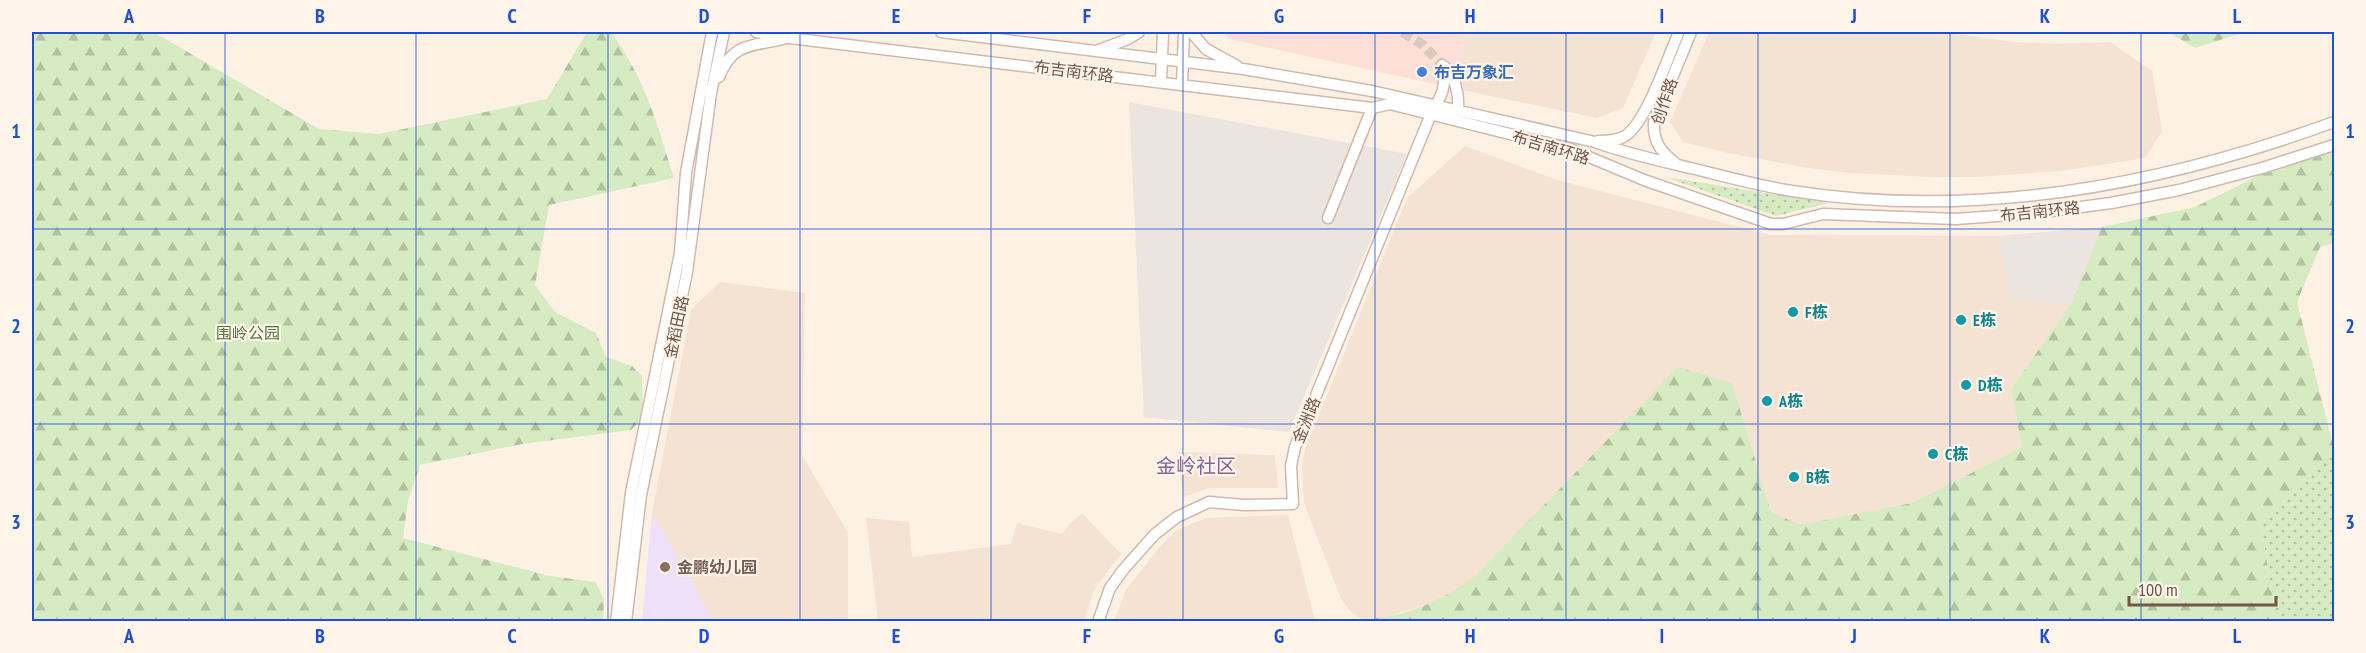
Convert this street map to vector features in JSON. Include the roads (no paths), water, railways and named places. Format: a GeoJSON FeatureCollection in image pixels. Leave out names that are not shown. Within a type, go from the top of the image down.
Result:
{"type":"FeatureCollection","features":[{"type":"Feature","properties":{"kind":"street","name":"金稻田路"},"geometry":{"type":"LineString","coordinates":[[616,621],[631,493],[680,253],[686,173],[712,32]]}},
{"type":"Feature","properties":{"kind":"street","name":"金稻田路"},"geometry":{"type":"LineString","coordinates":[[626,621],[640,495],[688,264],[711,93],[724,32]]}},
{"type":"Feature","properties":{"kind":"street","name":"布吉南环路"},"geometry":{"type":"LineString","coordinates":[[756,32],[1372,108],[1390,104],[1433,110],[1458,110],[1595,142],[1620,152],[1792,191],[1866,199],[1927,202],[2058,194],[2114,184],[2251,151],[2334,122]]}},
{"type":"Feature","properties":{"kind":"street","name":"布吉南环路"},"geometry":{"type":"LineString","coordinates":[[941,32],[1243,69],[1372,91],[1570,149],[1644,180],[1771,224],[1783,224],[1823,214],[1956,219],[2036,213],[2111,203],[2200,185],[2334,145]]}},
{"type":"Feature","properties":{"kind":"street"},"geometry":{"type":"LineString","coordinates":[[1094,51],[1128,39],[1139,32]]}},
{"type":"Feature","properties":{"kind":"street"},"geometry":{"type":"LineString","coordinates":[[1161,81],[1163,32]]}},
{"type":"Feature","properties":{"kind":"street"},"geometry":{"type":"LineString","coordinates":[[1182,84],[1184,32]]}},
{"type":"Feature","properties":{"kind":"street"},"geometry":{"type":"LineString","coordinates":[[1191,32],[1206,49],[1243,69]]}},
{"type":"Feature","properties":{"kind":"street","name":"创作路"},"geometry":{"type":"LineString","coordinates":[[1595,142],[1614,140],[1626,135],[1638,122],[1679,32]]}},
{"type":"Feature","properties":{"kind":"street","name":"创作路"},"geometry":{"type":"LineString","coordinates":[[1678,165],[1664,154],[1657,144],[1653,134],[1654,122],[1691,32]]}},
{"type":"Feature","properties":{"kind":"street"},"geometry":{"type":"LineString","coordinates":[[711,93],[725,63],[736,52],[750,45],[790,38]]}},
{"type":"Feature","properties":{"kind":"street"},"geometry":{"type":"LineString","coordinates":[[1433,110],[1445,85],[1442,65],[1451,74],[1456,85],[1459,98],[1458,110]]}},
{"type":"Feature","properties":{"kind":"street"},"geometry":{"type":"LineString","coordinates":[[1328,218],[1372,108]]}},
{"type":"Feature","properties":{"kind":"street","name":"金洲路"},"geometry":{"type":"LineString","coordinates":[[1098,621],[1110,588],[1123,570],[1147,542],[1177,517],[1209,502],[1244,505],[1293,504],[1291,466],[1295,447],[1433,110]]}},
{"type":"Feature","properties":{"kind":"tunnel"},"geometry":{"type":"LineString","coordinates":[[1403,32],[1423,45],[1442,65]]}},
{"type":"Feature","properties":{"kind":"place","name":"布吉万象汇"},"geometry":{"type":"Point","coordinates":[1422,72]}},
{"type":"Feature","properties":{"kind":"place","name":"F栋"},"geometry":{"type":"Point","coordinates":[1793,312]}},
{"type":"Feature","properties":{"kind":"place","name":"E栋"},"geometry":{"type":"Point","coordinates":[1961,320]}},
{"type":"Feature","properties":{"kind":"place","name":"D栋"},"geometry":{"type":"Point","coordinates":[1966,385]}},
{"type":"Feature","properties":{"kind":"place","name":"A栋"},"geometry":{"type":"Point","coordinates":[1767,401]}},
{"type":"Feature","properties":{"kind":"place","name":"C栋"},"geometry":{"type":"Point","coordinates":[1933,454]}},
{"type":"Feature","properties":{"kind":"place","name":"B栋"},"geometry":{"type":"Point","coordinates":[1794,477]}},
{"type":"Feature","properties":{"kind":"place","name":"金鹏幼儿园"},"geometry":{"type":"Point","coordinates":[665,567]}},
{"type":"Feature","properties":{"kind":"district","name":"金岭社区"},"geometry":{"type":"Point","coordinates":[1196,466]}},
{"type":"Feature","properties":{"kind":"park label","name":"围岭公园"},"geometry":{"type":"Point","coordinates":[248,333]}}]}
